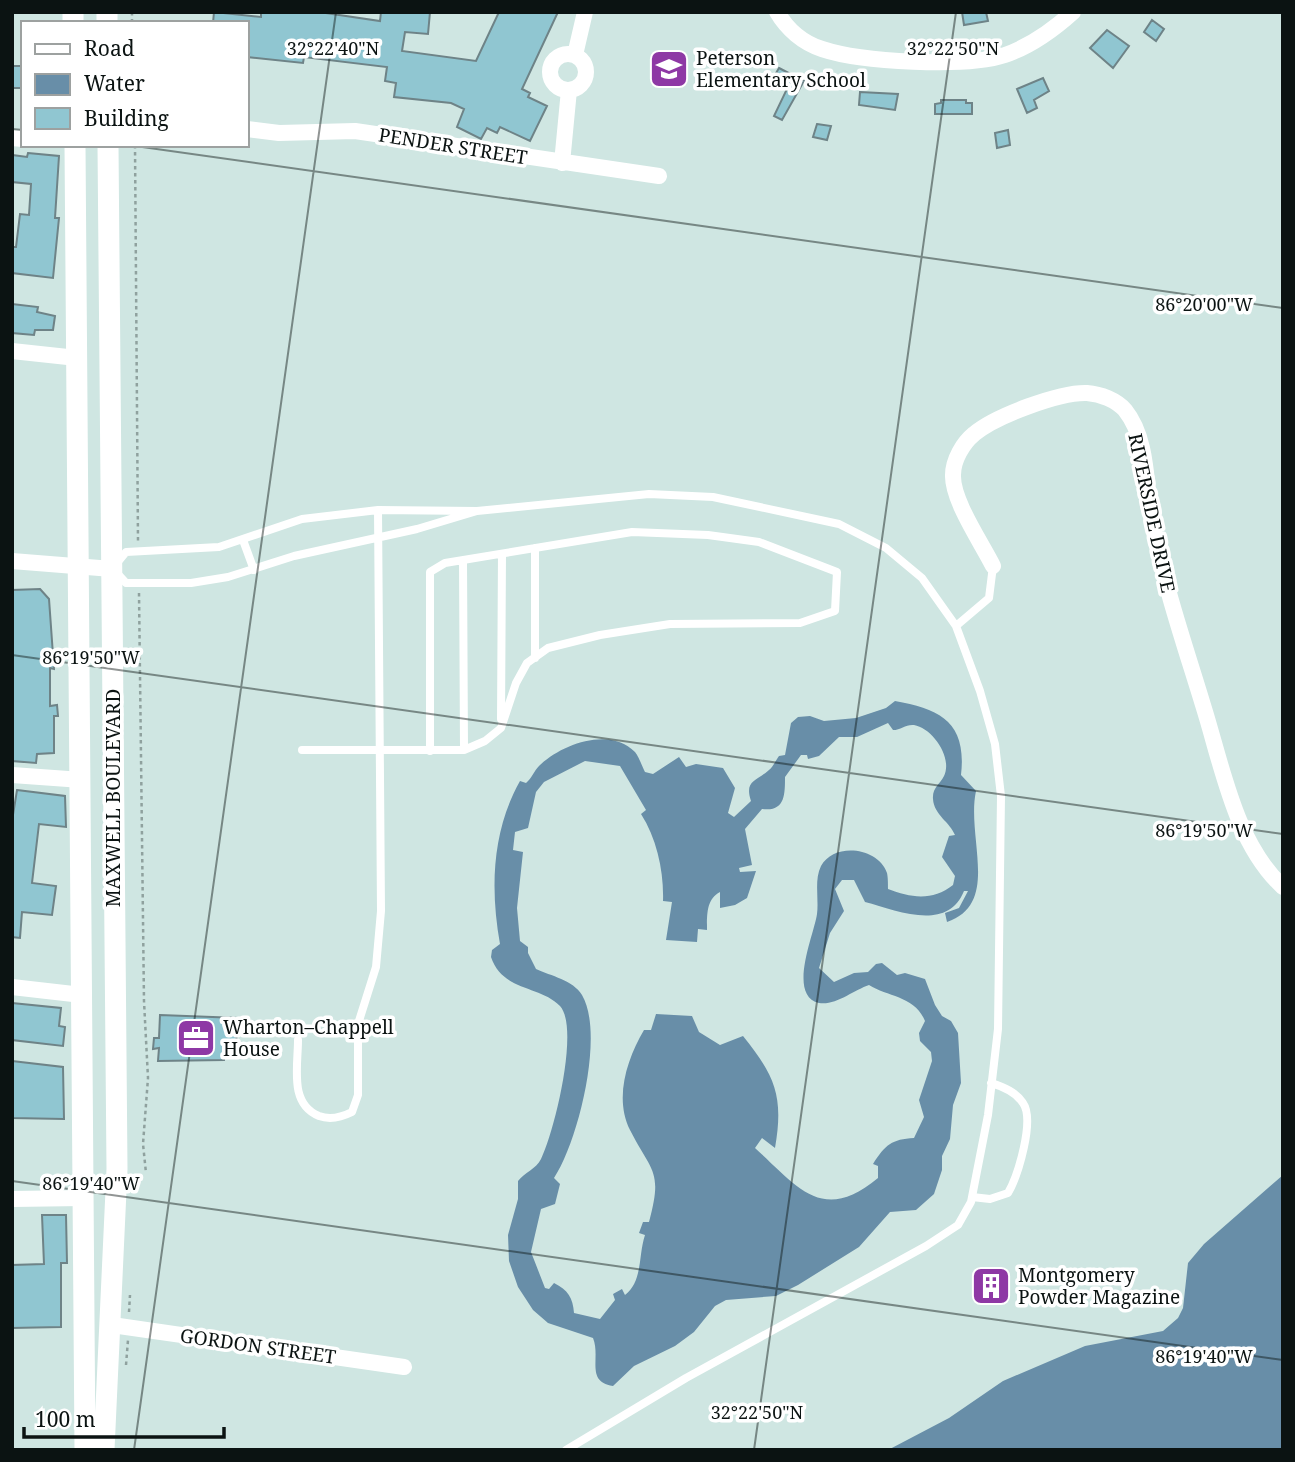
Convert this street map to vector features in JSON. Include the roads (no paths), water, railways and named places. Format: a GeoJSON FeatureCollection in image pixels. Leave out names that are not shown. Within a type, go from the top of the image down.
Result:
{"type":"FeatureCollection","features":[{"type":"Feature","properties":{"kind":"main road","name":"MAXWELL BOULEVARD"},"geometry":{"type":"LineString","coordinates":[[75,147],[82,780],[85,1450]]}},
{"type":"Feature","properties":{"kind":"main road"},"geometry":{"type":"LineString","coordinates":[[92,147],[96,158],[96,176],[109,216]]}},
{"type":"Feature","properties":{"kind":"main road","name":"MAXWELL BOULEVARD"},"geometry":{"type":"LineString","coordinates":[[104,1450],[112,1325],[117,1169],[108,147]]}},
{"type":"Feature","properties":{"kind":"street"},"geometry":{"type":"LineString","coordinates":[[575,55],[585,12]]}},
{"type":"Feature","properties":{"kind":"street"},"geometry":{"type":"LineString","coordinates":[[777,12],[792,32],[821,48],[897,59],[962,63],[990,59],[1021,48],[1040,38],[1073,12]]}},
{"type":"Feature","properties":{"kind":"street"},"geometry":{"type":"LineString","coordinates":[[561,55],[575,55],[585,65],[585,78],[576,88],[569,90],[556,85],[552,79],[552,65],[561,55]]}},
{"type":"Feature","properties":{"kind":"street"},"geometry":{"type":"LineString","coordinates":[[562,163],[569,90]]}},
{"type":"Feature","properties":{"kind":"street","name":"PENDER STREET"},"geometry":{"type":"LineString","coordinates":[[248,129],[279,133],[355,131],[659,176]]}},
{"type":"Feature","properties":{"kind":"street"},"geometry":{"type":"LineString","coordinates":[[12,351],[77,358]]}},
{"type":"Feature","properties":{"kind":"street","name":"RIVERSIDE DRIVE"},"geometry":{"type":"LineString","coordinates":[[993,566],[956,494],[952,473],[960,451],[975,433],[1067,394],[1086,393],[1107,398],[1125,411],[1142,448],[1152,524],[1169,598],[1231,793],[1258,858],[1283,887]]}},
{"type":"Feature","properties":{"kind":"street"},"geometry":{"type":"LineString","coordinates":[[12,561],[112,569]]}},
{"type":"Feature","properties":{"kind":"street"},"geometry":{"type":"LineString","coordinates":[[12,775],[82,780]]}},
{"type":"Feature","properties":{"kind":"street"},"geometry":{"type":"LineString","coordinates":[[12,988],[82,995]]}},
{"type":"Feature","properties":{"kind":"street"},"geometry":{"type":"LineString","coordinates":[[12,1199],[83,1198]]}},
{"type":"Feature","properties":{"kind":"street","name":"GORDON STREET"},"geometry":{"type":"LineString","coordinates":[[112,1325],[404,1367]]}},
{"type":"Feature","properties":{"kind":"lane"},"geometry":{"type":"LineString","coordinates":[[477,511],[380,538],[293,556],[254,570],[191,583],[126,583],[112,569],[126,552],[189,551],[243,540],[302,519],[378,510],[477,511],[649,494],[713,497],[839,524],[886,548],[922,578],[956,626],[967,650],[995,744],[1001,796],[998,1030],[992,1083],[972,1197],[958,1225],[926,1246],[686,1378],[566,1450]]}},
{"type":"Feature","properties":{"kind":"lane"},"geometry":{"type":"LineString","coordinates":[[298,1040],[298,1096],[306,1109],[323,1118],[342,1117],[352,1112],[358,1095],[358,1024],[376,967],[381,911],[378,510]]}},
{"type":"Feature","properties":{"kind":"lane"},"geometry":{"type":"LineString","coordinates":[[302,750],[380,751],[430,751],[464,750],[485,741],[500,728],[516,683],[527,663],[548,648],[670,624],[800,624],[835,611],[837,572],[760,542],[708,535],[632,532],[445,563],[430,572],[430,751]]}},
{"type":"Feature","properties":{"kind":"lane"},"geometry":{"type":"LineString","coordinates":[[243,540],[254,570]]}},
{"type":"Feature","properties":{"kind":"lane"},"geometry":{"type":"LineString","coordinates":[[534,548],[535,658]]}},
{"type":"Feature","properties":{"kind":"lane"},"geometry":{"type":"LineString","coordinates":[[500,728],[502,554]]}},
{"type":"Feature","properties":{"kind":"lane"},"geometry":{"type":"LineString","coordinates":[[463,560],[464,750]]}},
{"type":"Feature","properties":{"kind":"lane"},"geometry":{"type":"LineString","coordinates":[[956,626],[989,598],[993,566]]}},
{"type":"Feature","properties":{"kind":"lane"},"geometry":{"type":"LineString","coordinates":[[972,1197],[990,1199],[1008,1193],[1018,1176],[1027,1121],[1025,1105],[1010,1090],[992,1083]]}},
{"type":"Feature","properties":{"kind":"water"},"geometry":{"type":"Polygon","coordinates":[[[895,701],[926,709],[938,714],[955,731],[962,757],[961,775],[976,791],[974,809],[977,885],[973,900],[963,913],[947,922],[945,913],[959,908],[968,891],[964,891],[956,904],[946,912],[920,915],[865,902],[854,880],[842,880],[835,889],[844,911],[830,933],[819,968],[834,982],[854,973],[868,972],[876,964],[882,963],[897,975],[905,973],[925,979],[935,1005],[942,1016],[951,1021],[958,1033],[961,1083],[953,1105],[950,1139],[942,1156],[942,1170],[934,1194],[916,1210],[890,1212],[859,1247],[798,1285],[776,1296],[726,1300],[715,1306],[694,1332],[675,1346],[634,1366],[613,1386],[604,1384],[596,1374],[593,1338],[548,1323],[533,1310],[518,1287],[509,1261],[508,1235],[518,1199],[518,1181],[539,1162],[546,1146],[563,1081],[567,1036],[565,1018],[560,1006],[552,999],[504,976],[491,957],[492,950],[500,944],[495,902],[496,860],[511,800],[520,781],[526,783],[548,758],[586,741],[613,740],[625,744],[635,752],[645,772],[653,774],[679,757],[686,767],[696,764],[723,768],[735,788],[728,813],[734,817],[751,801],[750,785],[770,769],[779,756],[785,755],[791,723],[798,717],[810,716],[824,721],[856,718],[886,708],[895,701]],[[888,723],[857,737],[839,737],[819,756],[808,759],[807,755],[801,755],[785,777],[784,796],[779,805],[762,809],[745,829],[752,865],[739,868],[740,872],[756,871],[747,898],[735,905],[720,908],[720,892],[715,895],[708,908],[707,930],[698,929],[697,942],[666,940],[672,902],[663,901],[658,856],[641,814],[646,810],[620,766],[585,761],[544,782],[536,792],[528,828],[515,832],[513,850],[523,852],[517,908],[520,941],[528,947],[536,969],[567,982],[582,995],[591,1035],[586,1088],[572,1140],[554,1178],[560,1184],[555,1204],[541,1209],[531,1252],[545,1288],[549,1289],[554,1283],[563,1289],[571,1299],[574,1313],[600,1319],[615,1300],[613,1294],[622,1289],[625,1295],[635,1283],[645,1235],[639,1233],[643,1222],[649,1222],[655,1181],[625,1118],[623,1092],[632,1053],[644,1030],[651,1030],[656,1014],[692,1016],[699,1032],[720,1045],[743,1036],[770,1075],[777,1100],[778,1130],[775,1148],[762,1138],[755,1148],[798,1187],[811,1195],[826,1199],[841,1198],[858,1192],[878,1178],[878,1166],[873,1164],[885,1148],[900,1140],[914,1138],[924,1117],[919,1100],[932,1061],[931,1052],[920,1041],[919,1033],[925,1021],[921,1013],[908,1002],[869,985],[838,1000],[819,1003],[810,998],[805,989],[804,977],[817,914],[818,877],[827,858],[845,851],[866,853],[882,864],[887,873],[888,889],[905,894],[930,896],[953,885],[955,876],[942,857],[949,836],[955,835],[936,810],[933,799],[946,768],[943,752],[934,737],[921,727],[911,725],[893,730],[888,723]]]}},
{"type":"Feature","properties":{"kind":"water"},"geometry":{"type":"Polygon","coordinates":[[[1283,1175],[1283,1450],[888,1450],[949,1418],[1003,1381],[1085,1346],[1163,1331],[1178,1318],[1183,1308],[1188,1263],[1204,1244],[1283,1175]]]}},
{"type":"Feature","properties":{"kind":"place","name":"Peterson Elementary School"},"geometry":{"type":"Point","coordinates":[669,69]}},
{"type":"Feature","properties":{"kind":"place","name":"Wharton–Chappell House"},"geometry":{"type":"Point","coordinates":[196,1038]}},
{"type":"Feature","properties":{"kind":"place","name":"Montgomery Powder Magazine"},"geometry":{"type":"Point","coordinates":[991,1286]}}]}
